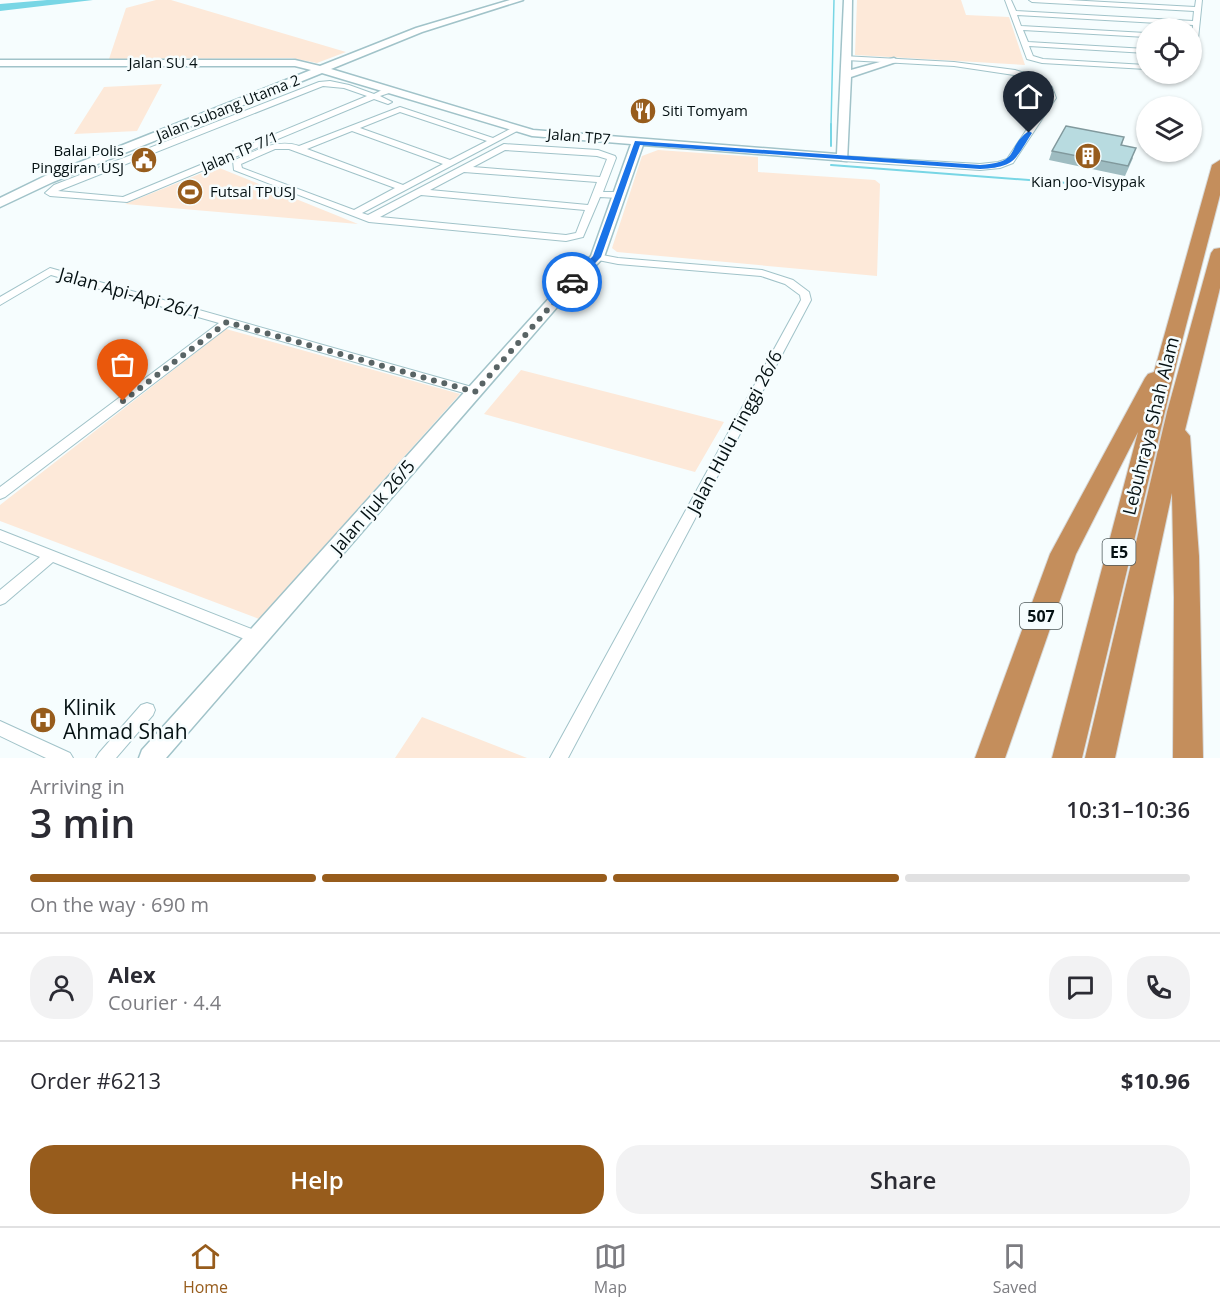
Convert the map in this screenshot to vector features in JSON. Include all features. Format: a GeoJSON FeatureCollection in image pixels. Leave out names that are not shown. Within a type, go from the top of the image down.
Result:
{"type":"FeatureCollection","features":[{"type":"Feature","properties":{"kind":"highway","name":"Lebuhraya Shah Alam"},"geometry":{"type":"LineString","coordinates":[[1067,758],[1171,345],[1220,165]]}},
{"type":"Feature","properties":{"kind":"highway","name":"Lebuhraya Shah Alam"},"geometry":{"type":"LineString","coordinates":[[1100,758],[1177,417],[1220,253]]}},
{"type":"Feature","properties":{"kind":"highway","name":"507"},"geometry":{"type":"LineString","coordinates":[[990,758],[1063,554],[1171,345]]}},
{"type":"Feature","properties":{"kind":"highway"},"geometry":{"type":"LineString","coordinates":[[1177,417],[1184,484],[1188,758]]}},
{"type":"Feature","properties":{"kind":"street","name":"Jalan Subang Utama 2"},"geometry":{"type":"LineString","coordinates":[[0,203],[49,179],[419,30],[519,0]]}},
{"type":"Feature","properties":{"kind":"street"},"geometry":{"type":"LineString","coordinates":[[833,157],[845,75],[848,0]]}},
{"type":"Feature","properties":{"kind":"street"},"geometry":{"type":"LineString","coordinates":[[1008,0],[1030,57],[1042,61],[1136,66]]}},
{"type":"Feature","properties":{"kind":"street"},"geometry":{"type":"LineString","coordinates":[[1032,0],[1198,5]]}},
{"type":"Feature","properties":{"kind":"street"},"geometry":{"type":"LineString","coordinates":[[1106,0],[1198,5]]}},
{"type":"Feature","properties":{"kind":"street"},"geometry":{"type":"LineString","coordinates":[[1013,13],[1136,20]]}},
{"type":"Feature","properties":{"kind":"street"},"geometry":{"type":"LineString","coordinates":[[1019,28],[1136,34]]}},
{"type":"Feature","properties":{"kind":"street"},"geometry":{"type":"LineString","coordinates":[[1025,44],[1136,50]]}},
{"type":"Feature","properties":{"kind":"street"},"geometry":{"type":"LineString","coordinates":[[846,54],[865,59]]}},
{"type":"Feature","properties":{"kind":"street","name":"Jalan TP7"},"geometry":{"type":"LineString","coordinates":[[324,70],[388,96],[514,130],[638,142],[980,167],[1000,165],[1010,161],[1052,98],[1049,88],[1040,81],[1021,73],[988,67],[865,59]]}},
{"type":"Feature","properties":{"kind":"street"},"geometry":{"type":"LineString","coordinates":[[845,75],[894,61]]}},
{"type":"Feature","properties":{"kind":"street","name":"Jalan SU 4"},"geometry":{"type":"LineString","coordinates":[[0,63],[285,63],[324,70]]}},
{"type":"Feature","properties":{"kind":"street","name":"Jalan TP 7/1"},"geometry":{"type":"LineString","coordinates":[[373,97],[330,83],[321,84],[50,191],[52,195],[124,200],[373,97],[388,96]]}},
{"type":"Feature","properties":{"kind":"street"},"geometry":{"type":"LineString","coordinates":[[300,149],[400,109],[494,141]]}},
{"type":"Feature","properties":{"kind":"street"},"geometry":{"type":"LineString","coordinates":[[352,128],[450,163]]}},
{"type":"Feature","properties":{"kind":"street"},"geometry":{"type":"LineString","coordinates":[[353,214],[514,130]]}},
{"type":"Feature","properties":{"kind":"street"},"geometry":{"type":"LineString","coordinates":[[597,257],[638,142]]}},
{"type":"Feature","properties":{"kind":"street"},"geometry":{"type":"LineString","coordinates":[[369,219],[504,147],[598,153],[612,158],[580,235],[566,238],[369,219],[262,180],[235,167],[236,164],[257,154],[282,146],[300,149],[403,188]]}},
{"type":"Feature","properties":{"kind":"street"},"geometry":{"type":"LineString","coordinates":[[462,169],[601,180]]}},
{"type":"Feature","properties":{"kind":"street"},"geometry":{"type":"LineString","coordinates":[[419,192],[590,208]]}},
{"type":"Feature","properties":{"kind":"street"},"geometry":{"type":"LineString","coordinates":[[596,194],[618,195]]}},
{"type":"Feature","properties":{"kind":"street","name":"Jalan Ijuk 26/5"},"geometry":{"type":"LineString","coordinates":[[151,758],[566,288],[597,257]]}},
{"type":"Feature","properties":{"kind":"street","name":"Jalan Hulu Tinggi 26/6"},"geometry":{"type":"LineString","coordinates":[[559,758],[806,300],[805,294],[789,282],[762,273],[618,261],[597,257]]}},
{"type":"Feature","properties":{"kind":"street","name":"Jalan Api-Api 26/1"},"geometry":{"type":"LineString","coordinates":[[0,302],[50,271],[475,392]]}},
{"type":"Feature","properties":{"kind":"street"},"geometry":{"type":"LineString","coordinates":[[0,494],[227,322]]}},
{"type":"Feature","properties":{"kind":"street"},"geometry":{"type":"LineString","coordinates":[[0,535],[258,638]]}},
{"type":"Feature","properties":{"kind":"street"},"geometry":{"type":"LineString","coordinates":[[0,600],[51,555]]}},
{"type":"Feature","properties":{"kind":"street"},"geometry":{"type":"LineString","coordinates":[[105,758],[147,710]]}},
{"type":"Feature","properties":{"kind":"street"},"geometry":{"type":"LineString","coordinates":[[0,728],[64,758]]}},
{"type":"Feature","properties":{"kind":"shaded area"},"geometry":{"type":"Polygon","coordinates":[[[156,0],[171,0],[346,52],[317,63],[292,58],[109,59],[126,8],[156,0]]]}},
{"type":"Feature","properties":{"kind":"shaded area"},"geometry":{"type":"Polygon","coordinates":[[[857,0],[961,0],[966,15],[1009,17],[1025,65],[855,55],[857,0]]]}},
{"type":"Feature","properties":{"kind":"shaded area"},"geometry":{"type":"Polygon","coordinates":[[[162,84],[137,131],[74,134],[104,87],[162,84]]]}},
{"type":"Feature","properties":{"kind":"shaded area"},"geometry":{"type":"Polygon","coordinates":[[[658,150],[758,157],[758,172],[875,180],[880,184],[877,276],[617,252],[612,248],[642,156],[658,150]]]}},
{"type":"Feature","properties":{"kind":"shaded area"},"geometry":{"type":"Polygon","coordinates":[[[217,167],[358,224],[125,204],[217,167]]]}},
{"type":"Feature","properties":{"kind":"shaded area"},"geometry":{"type":"Polygon","coordinates":[[[226,329],[460,394],[259,619],[0,521],[0,505],[226,329]]]}},
{"type":"Feature","properties":{"kind":"shaded area"},"geometry":{"type":"Polygon","coordinates":[[[521,370],[724,422],[695,472],[484,414],[521,370]]]}},
{"type":"Feature","properties":{"kind":"shaded area"},"geometry":{"type":"Polygon","coordinates":[[[422,717],[527,758],[395,758],[422,717]]]}},
{"type":"Feature","properties":{"kind":"water"},"geometry":{"type":"Polygon","coordinates":[[[47,0],[93,0],[0,11],[0,4],[47,0]]]}},
{"type":"Feature","properties":{"kind":"building","name":"Kian Joo-Visypak"},"geometry":{"type":"Polygon","coordinates":[[[1066,126],[1124,137],[1121,145],[1136,148],[1128,166],[1052,151],[1066,126]]]}},
{"type":"Feature","properties":{"kind":"waterway"},"geometry":{"type":"LineString","coordinates":[[831,126],[834,0]]}},
{"type":"Feature","properties":{"kind":"waterway"},"geometry":{"type":"LineString","coordinates":[[831,126],[831,146]]}},
{"type":"Feature","properties":{"kind":"waterway"},"geometry":{"type":"LineString","coordinates":[[831,165],[1133,188]]}},
{"type":"Feature","properties":{"kind":"way so far"},"geometry":{"type":"LineString","coordinates":[[123,401],[227,322],[475,392],[572,282]]}},
{"type":"Feature","properties":{"kind":"place","name":"Siti Tomyam"},"geometry":{"type":"Point","coordinates":[643,111]}},
{"type":"Feature","properties":{"kind":"place","name":"Kian Joo-Visypak"},"geometry":{"type":"Point","coordinates":[1088,156]}},
{"type":"Feature","properties":{"kind":"place","name":"Balai Polis Pinggiran USJ"},"geometry":{"type":"Point","coordinates":[144,160]}},
{"type":"Feature","properties":{"kind":"place","name":"Futsal TPUSJ"},"geometry":{"type":"Point","coordinates":[190,192]}},
{"type":"Feature","properties":{"kind":"place","name":"Klinik Ahmad Shah"},"geometry":{"type":"Point","coordinates":[43,720]}},
{"type":"Feature","properties":{"kind":"route"},"geometry":{"type":"LineString","coordinates":[[572,282],[597,257],[638,142],[980,167],[1000,165],[1010,161],[1029,133]]}}]}
